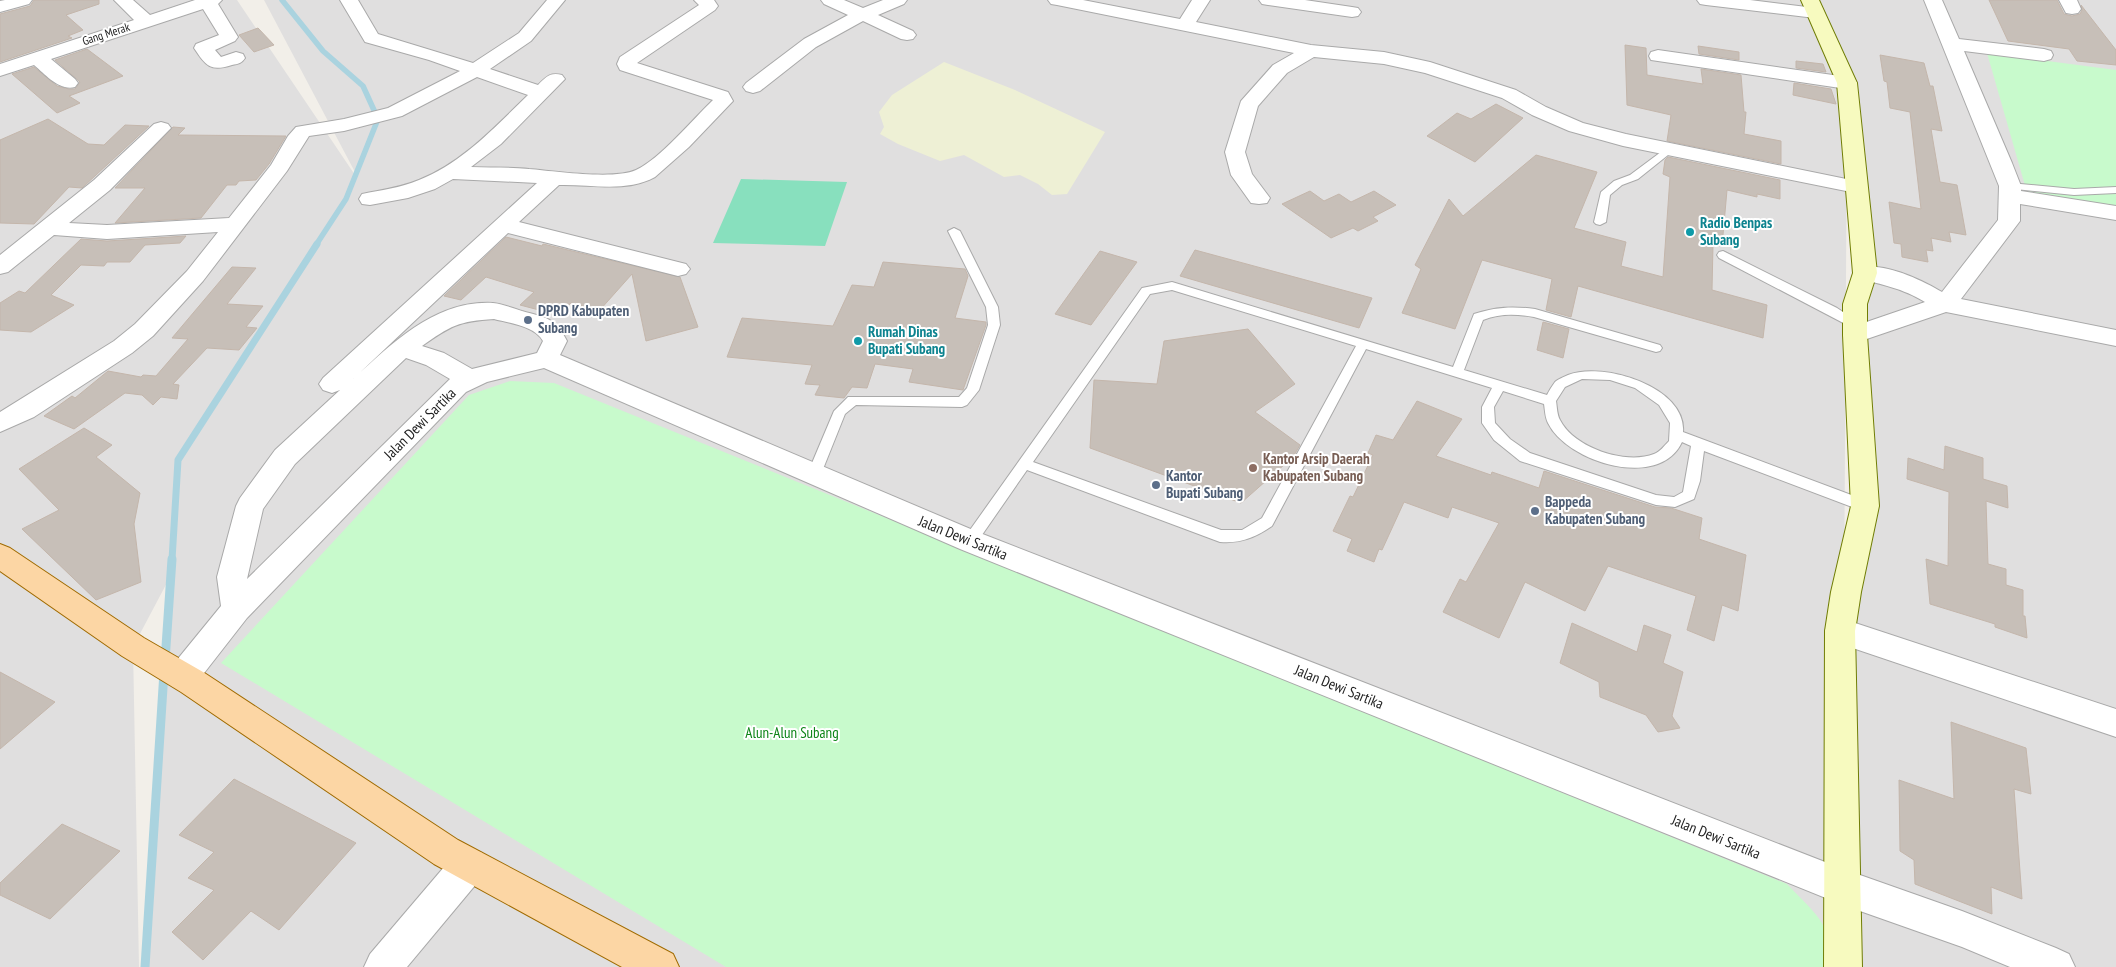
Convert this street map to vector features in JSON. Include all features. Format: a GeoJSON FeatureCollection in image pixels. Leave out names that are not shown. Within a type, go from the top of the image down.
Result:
{"type":"FeatureCollection","features":[{"type":"Feature","properties":{"kind":"main road"},"geometry":{"type":"LineString","coordinates":[[1813,7],[1847,83],[1865,273],[1855,304],[1855,330],[1866,506],[1846,592],[1840,631],[1843,967]]}},
{"type":"Feature","properties":{"kind":"main road"},"geometry":{"type":"LineString","coordinates":[[0,556],[133,647],[183,676],[446,852],[660,967]]}},
{"type":"Feature","properties":{"kind":"street"},"geometry":{"type":"LineString","coordinates":[[0,7],[23,0]]}},
{"type":"Feature","properties":{"kind":"street"},"geometry":{"type":"LineString","coordinates":[[123,0],[146,20]]}},
{"type":"Feature","properties":{"kind":"street"},"geometry":{"type":"LineString","coordinates":[[348,0],[372,38],[436,56],[474,70],[548,86],[509,126],[469,161],[428,185],[388,197],[370,199]]}},
{"type":"Feature","properties":{"kind":"street"},"geometry":{"type":"LineString","coordinates":[[0,423],[123,347],[144,330],[195,276],[280,167],[303,131],[344,125],[395,112],[461,79],[525,37],[556,0]]}},
{"type":"Feature","properties":{"kind":"street"},"geometry":{"type":"LineString","coordinates":[[450,173],[529,175],[553,179],[617,180],[644,176],[723,101],[721,96],[628,66],[626,64],[627,61],[709,6],[703,0]]}},
{"type":"Feature","properties":{"kind":"street"},"geometry":{"type":"LineString","coordinates":[[830,0],[907,35]]}},
{"type":"Feature","properties":{"kind":"street"},"geometry":{"type":"LineString","coordinates":[[753,87],[810,43],[862,15],[898,0]]}},
{"type":"Feature","properties":{"kind":"street"},"geometry":{"type":"LineString","coordinates":[[1057,0],[1107,18],[1185,25],[1311,51]]}},
{"type":"Feature","properties":{"kind":"street"},"geometry":{"type":"LineString","coordinates":[[1185,25],[1201,0]]}},
{"type":"Feature","properties":{"kind":"street"},"geometry":{"type":"LineString","coordinates":[[1268,0],[1347,26],[1384,58],[1430,68],[1509,94],[1576,127],[1669,149],[1856,187]]}},
{"type":"Feature","properties":{"kind":"street"},"geometry":{"type":"LineString","coordinates":[[1706,0],[1813,7]]}},
{"type":"Feature","properties":{"kind":"street"},"geometry":{"type":"LineString","coordinates":[[1855,330],[1945,304],[2009,222],[2010,191],[2002,163],[1933,0]]}},
{"type":"Feature","properties":{"kind":"street"},"geometry":{"type":"LineString","coordinates":[[211,1],[229,37],[204,48],[217,64],[236,58]]}},
{"type":"Feature","properties":{"kind":"street","name":"Gang Merak"},"geometry":{"type":"LineString","coordinates":[[0,70],[146,20],[211,1]]}},
{"type":"Feature","properties":{"kind":"street"},"geometry":{"type":"LineString","coordinates":[[1259,198],[1242,175],[1235,152],[1248,105],[1280,69],[1311,51],[1347,26]]}},
{"type":"Feature","properties":{"kind":"street"},"geometry":{"type":"LineString","coordinates":[[1952,44],[2044,55]]}},
{"type":"Feature","properties":{"kind":"street"},"geometry":{"type":"LineString","coordinates":[[1658,56],[1847,83]]}},
{"type":"Feature","properties":{"kind":"street"},"geometry":{"type":"LineString","coordinates":[[36,57],[68,82]]}},
{"type":"Feature","properties":{"kind":"street"},"geometry":{"type":"LineString","coordinates":[[0,267],[102,185],[161,128]]}},
{"type":"Feature","properties":{"kind":"street"},"geometry":{"type":"LineString","coordinates":[[332,384],[553,179]]}},
{"type":"Feature","properties":{"kind":"street"},"geometry":{"type":"LineString","coordinates":[[2010,191],[2116,213]]}},
{"type":"Feature","properties":{"kind":"street"},"geometry":{"type":"LineString","coordinates":[[50,228],[107,232],[236,224]]}},
{"type":"Feature","properties":{"kind":"street"},"geometry":{"type":"LineString","coordinates":[[504,225],[678,269]]}},
{"type":"Feature","properties":{"kind":"street"},"geometry":{"type":"LineString","coordinates":[[1865,273],[1892,278],[1918,288],[1945,304],[2116,338]]}},
{"type":"Feature","properties":{"kind":"street"},"geometry":{"type":"LineString","coordinates":[[236,609],[232,577],[250,506],[285,457],[402,348],[440,322],[465,313],[494,311],[539,324],[550,331],[555,341],[546,359]]}},
{"type":"Feature","properties":{"kind":"street"},"geometry":{"type":"LineString","coordinates":[[402,348],[435,359],[470,379]]}},
{"type":"Feature","properties":{"kind":"street","name":"Jalan Dewi Sartika"},"geometry":{"type":"LineString","coordinates":[[183,676],[236,609],[457,386],[480,375],[546,359],[970,541],[1842,887],[1962,930],[2056,967]]}},
{"type":"Feature","properties":{"kind":"street"},"geometry":{"type":"LineString","coordinates":[[1840,631],[2116,723]]}},
{"type":"Feature","properties":{"kind":"street"},"geometry":{"type":"LineString","coordinates":[[383,967],[468,865]]}},
{"type":"Feature","properties":{"kind":"lane"},"geometry":{"type":"LineString","coordinates":[[1600,222],[1605,194],[1618,183],[1634,177],[1669,149]]}},
{"type":"Feature","properties":{"kind":"lane"},"geometry":{"type":"LineString","coordinates":[[2010,191],[2074,192],[2116,190]]}},
{"type":"Feature","properties":{"kind":"lane"},"geometry":{"type":"LineString","coordinates":[[814,475],[840,411],[853,400],[962,402],[973,390],[994,325],[992,307],[954,231]]}},
{"type":"Feature","properties":{"kind":"lane"},"geometry":{"type":"LineString","coordinates":[[1723,255],[1833,310],[1855,330]]}},
{"type":"Feature","properties":{"kind":"lane"},"geometry":{"type":"LineString","coordinates":[[970,541],[1146,291],[1172,286],[1550,401]]}},
{"type":"Feature","properties":{"kind":"lane"},"geometry":{"type":"LineString","coordinates":[[1457,373],[1478,317],[1495,311],[1514,310],[1535,313],[1656,348]]}},
{"type":"Feature","properties":{"kind":"lane"},"geometry":{"type":"LineString","coordinates":[[1024,464],[1220,536],[1234,538],[1242,536],[1267,522],[1363,344]]}},
{"type":"Feature","properties":{"kind":"lane"},"geometry":{"type":"LineString","coordinates":[[1581,375],[1610,376],[1639,385],[1664,402],[1677,423],[1675,444],[1659,458],[1632,463],[1600,457],[1572,442],[1554,422],[1550,401],[1560,384],[1581,375]]}},
{"type":"Feature","properties":{"kind":"lane"},"geometry":{"type":"LineString","coordinates":[[1499,386],[1488,408],[1488,419],[1493,430],[1507,444],[1525,456],[1656,500],[1675,502],[1690,495],[1698,442]]}},
{"type":"Feature","properties":{"kind":"lane"},"geometry":{"type":"LineString","coordinates":[[1676,435],[1866,506]]}},
{"type":"Feature","properties":{"kind":"shaded area"},"geometry":{"type":"Polygon","coordinates":[[[0,0],[237,0],[355,175],[264,0],[2116,0],[2116,967],[145,967],[170,577],[133,647],[139,967],[0,967],[0,0]],[[1847,113],[1844,609],[1865,506],[1847,113]]]}},
{"type":"Feature","properties":{"kind":"green space"},"geometry":{"type":"Polygon","coordinates":[[[1987,53],[2116,70],[2116,210],[2028,196],[1987,53]]]}},
{"type":"Feature","properties":{"kind":"green space"},"geometry":{"type":"Polygon","coordinates":[[[944,62],[1015,90],[1105,132],[1067,194],[1052,195],[1038,184],[1020,175],[1004,177],[964,155],[940,161],[898,144],[880,134],[884,127],[879,112],[892,95],[944,62]]]}},
{"type":"Feature","properties":{"kind":"green space"},"geometry":{"type":"Polygon","coordinates":[[[741,179],[847,182],[825,246],[713,243],[741,179]]]}},
{"type":"Feature","properties":{"kind":"green space","name":"Alun-Alun Subang"},"geometry":{"type":"Polygon","coordinates":[[[510,381],[554,383],[1787,884],[1814,912],[1825,929],[1830,952],[1830,967],[726,967],[221,663],[469,395],[510,381]]]}},
{"type":"Feature","properties":{"kind":"building"},"geometry":{"type":"Polygon","coordinates":[[[34,0],[99,0],[99,4],[66,15],[83,30],[68,36],[72,38],[0,62],[0,14],[30,6],[34,0]]]}},
{"type":"Feature","properties":{"kind":"building"},"geometry":{"type":"Polygon","coordinates":[[[1989,0],[2057,0],[2064,14],[2072,16],[2080,14],[2082,10],[2081,5],[2116,50],[2116,65],[2077,61],[2069,49],[2008,41],[1989,0]]]}},
{"type":"Feature","properties":{"kind":"building"},"geometry":{"type":"Polygon","coordinates":[[[258,28],[274,45],[254,52],[239,35],[258,28]]]}},
{"type":"Feature","properties":{"kind":"building"},"geometry":{"type":"Polygon","coordinates":[[[1625,45],[1646,48],[1647,75],[1703,84],[1701,69],[1741,75],[1744,112],[1746,112],[1744,134],[1781,141],[1781,164],[1667,141],[1671,115],[1627,105],[1625,45]]]}},
{"type":"Feature","properties":{"kind":"building"},"geometry":{"type":"Polygon","coordinates":[[[1698,46],[1739,52],[1739,60],[1699,54],[1698,46]]]}},
{"type":"Feature","properties":{"kind":"building"},"geometry":{"type":"Polygon","coordinates":[[[87,49],[123,76],[69,96],[80,103],[57,113],[12,74],[34,67],[57,86],[75,89],[80,82],[55,60],[87,49]]]}},
{"type":"Feature","properties":{"kind":"building"},"geometry":{"type":"Polygon","coordinates":[[[1880,55],[1924,63],[1930,86],[1933,86],[1942,131],[1931,129],[1940,182],[1957,185],[1966,235],[1949,232],[1951,242],[1931,238],[1933,251],[1926,250],[1928,262],[1902,257],[1901,244],[1894,243],[1889,202],[1921,209],[1910,112],[1890,108],[1887,82],[1884,81],[1880,55]]]}},
{"type":"Feature","properties":{"kind":"building"},"geometry":{"type":"Polygon","coordinates":[[[1796,61],[1823,64],[1826,72],[1796,68],[1796,61]]]}},
{"type":"Feature","properties":{"kind":"building"},"geometry":{"type":"Polygon","coordinates":[[[1794,83],[1831,89],[1836,104],[1793,95],[1794,83]]]}},
{"type":"Feature","properties":{"kind":"building"},"geometry":{"type":"Polygon","coordinates":[[[1496,104],[1523,118],[1475,162],[1427,136],[1457,113],[1471,119],[1496,104]]]}},
{"type":"Feature","properties":{"kind":"building"},"geometry":{"type":"Polygon","coordinates":[[[48,119],[88,144],[104,145],[125,125],[149,126],[82,188],[69,187],[34,224],[0,223],[0,140],[48,119]]]}},
{"type":"Feature","properties":{"kind":"building"},"geometry":{"type":"Polygon","coordinates":[[[173,127],[185,128],[178,135],[286,136],[269,164],[256,180],[239,181],[236,185],[227,185],[201,218],[115,223],[145,188],[115,188],[173,127]]]}},
{"type":"Feature","properties":{"kind":"building"},"geometry":{"type":"Polygon","coordinates":[[[1536,155],[1597,172],[1574,228],[1626,242],[1621,266],[1663,277],[1670,177],[1663,174],[1665,160],[1668,157],[1780,180],[1780,199],[1757,194],[1757,197],[1727,190],[1722,246],[1713,245],[1712,290],[1767,305],[1763,338],[1578,286],[1571,317],[1546,310],[1552,279],[1482,260],[1455,329],[1402,313],[1421,269],[1415,265],[1449,199],[1463,216],[1536,155]]]}},
{"type":"Feature","properties":{"kind":"building"},"geometry":{"type":"Polygon","coordinates":[[[1310,191],[1324,201],[1339,194],[1351,202],[1374,191],[1396,205],[1373,217],[1378,221],[1358,231],[1353,228],[1331,238],[1282,204],[1310,191]]]}},
{"type":"Feature","properties":{"kind":"building"},"geometry":{"type":"Polygon","coordinates":[[[186,236],[180,243],[145,245],[130,262],[107,262],[104,266],[81,265],[51,295],[74,305],[31,332],[0,330],[0,303],[19,291],[25,293],[81,239],[107,241],[186,236]]]}},
{"type":"Feature","properties":{"kind":"building"},"geometry":{"type":"Polygon","coordinates":[[[506,237],[680,277],[698,327],[646,341],[632,274],[599,311],[571,303],[558,315],[520,305],[534,292],[486,277],[461,300],[444,296],[506,237]]]}},
{"type":"Feature","properties":{"kind":"building"},"geometry":{"type":"Polygon","coordinates":[[[1195,250],[1372,298],[1359,328],[1180,276],[1195,250]]]}},
{"type":"Feature","properties":{"kind":"building"},"geometry":{"type":"Polygon","coordinates":[[[1100,251],[1137,262],[1091,325],[1055,314],[1100,251]]]}},
{"type":"Feature","properties":{"kind":"building","name":"Rumah Dinas Bupati Subang"},"geometry":{"type":"Polygon","coordinates":[[[883,262],[965,269],[968,276],[955,318],[986,322],[986,325],[963,390],[909,382],[913,369],[875,364],[867,388],[852,387],[844,398],[815,395],[820,385],[805,384],[812,365],[727,357],[742,318],[833,326],[852,285],[874,287],[883,262]]]}},
{"type":"Feature","properties":{"kind":"building"},"geometry":{"type":"Polygon","coordinates":[[[232,267],[256,268],[227,304],[263,306],[246,327],[257,328],[239,350],[207,348],[173,384],[179,385],[177,399],[161,397],[153,405],[142,395],[125,393],[74,429],[44,416],[72,396],[75,398],[108,371],[141,377],[143,375],[156,376],[188,339],[172,338],[232,267]]]}},
{"type":"Feature","properties":{"kind":"building"},"geometry":{"type":"Polygon","coordinates":[[[1543,322],[1569,329],[1563,358],[1537,350],[1543,322]]]}},
{"type":"Feature","properties":{"kind":"building"},"geometry":{"type":"Polygon","coordinates":[[[1248,329],[1295,384],[1255,412],[1300,445],[1293,457],[1241,503],[1090,448],[1094,380],[1157,384],[1164,341],[1248,329]]]}},
{"type":"Feature","properties":{"kind":"building"},"geometry":{"type":"Polygon","coordinates":[[[1417,401],[1462,419],[1436,456],[1491,475],[1492,472],[1539,488],[1544,471],[1655,507],[1671,508],[1702,518],[1699,539],[1746,555],[1738,611],[1722,605],[1714,641],[1687,630],[1696,596],[1608,566],[1585,611],[1525,582],[1499,638],[1443,612],[1460,579],[1466,582],[1499,523],[1452,507],[1448,518],[1404,502],[1382,550],[1379,549],[1374,562],[1347,551],[1352,539],[1333,531],[1350,496],[1353,497],[1373,455],[1368,453],[1376,435],[1393,440],[1417,401]]]}},
{"type":"Feature","properties":{"kind":"building"},"geometry":{"type":"Polygon","coordinates":[[[84,428],[112,445],[96,457],[140,493],[134,524],[141,582],[96,600],[22,529],[59,510],[19,469],[84,428]]]}},
{"type":"Feature","properties":{"kind":"building"},"geometry":{"type":"Polygon","coordinates":[[[1945,446],[1983,458],[1983,479],[2007,486],[2008,508],[1986,501],[1988,564],[2006,569],[2006,585],[2023,590],[2023,616],[2025,616],[2027,638],[1995,627],[1995,624],[1930,604],[1926,559],[1948,566],[1949,492],[1907,479],[1908,458],[1944,470],[1945,446]]]}},
{"type":"Feature","properties":{"kind":"building"},"geometry":{"type":"Polygon","coordinates":[[[1572,623],[1637,652],[1644,625],[1671,635],[1663,663],[1683,672],[1672,716],[1680,728],[1658,732],[1646,715],[1600,697],[1599,682],[1560,663],[1572,623]]]}},
{"type":"Feature","properties":{"kind":"building"},"geometry":{"type":"Polygon","coordinates":[[[0,672],[55,702],[0,749],[0,672]]]}},
{"type":"Feature","properties":{"kind":"building"},"geometry":{"type":"Polygon","coordinates":[[[1951,722],[2026,748],[2031,794],[2014,789],[2022,899],[1991,887],[1992,914],[1915,884],[1914,860],[1900,851],[1899,780],[1954,799],[1951,722]]]}},
{"type":"Feature","properties":{"kind":"building"},"geometry":{"type":"Polygon","coordinates":[[[234,779],[356,843],[279,930],[251,911],[203,960],[172,932],[214,890],[188,878],[214,852],[179,835],[234,779]]]}},
{"type":"Feature","properties":{"kind":"building"},"geometry":{"type":"Polygon","coordinates":[[[62,824],[120,851],[50,919],[0,895],[0,883],[62,824]]]}},
{"type":"Feature","properties":{"kind":"waterway"},"geometry":{"type":"LineString","coordinates":[[282,0],[323,51],[363,86],[378,119],[346,199],[316,245]]}},
{"type":"Feature","properties":{"kind":"waterway"},"geometry":{"type":"LineString","coordinates":[[172,560],[178,460],[317,244]]}},
{"type":"Feature","properties":{"kind":"waterway"},"geometry":{"type":"LineString","coordinates":[[165,661],[172,559]]}},
{"type":"Feature","properties":{"kind":"waterway"},"geometry":{"type":"LineString","coordinates":[[145,967],[164,672]]}},
{"type":"Feature","properties":{"kind":"place","name":"Radio Benpas Subang"},"geometry":{"type":"Point","coordinates":[1690,232]}},
{"type":"Feature","properties":{"kind":"place","name":"DPRD Kabupaten Subang"},"geometry":{"type":"Point","coordinates":[528,320]}},
{"type":"Feature","properties":{"kind":"place","name":"Rumah Dinas Bupati Subang"},"geometry":{"type":"Point","coordinates":[858,341]}},
{"type":"Feature","properties":{"kind":"place","name":"Kantor Arsip Daerah Kabupaten Subang"},"geometry":{"type":"Point","coordinates":[1253,468]}},
{"type":"Feature","properties":{"kind":"place","name":"Kantor Bupati Subang"},"geometry":{"type":"Point","coordinates":[1156,485]}},
{"type":"Feature","properties":{"kind":"place","name":"Bappeda Kabupaten Subang"},"geometry":{"type":"Point","coordinates":[1535,511]}}]}
